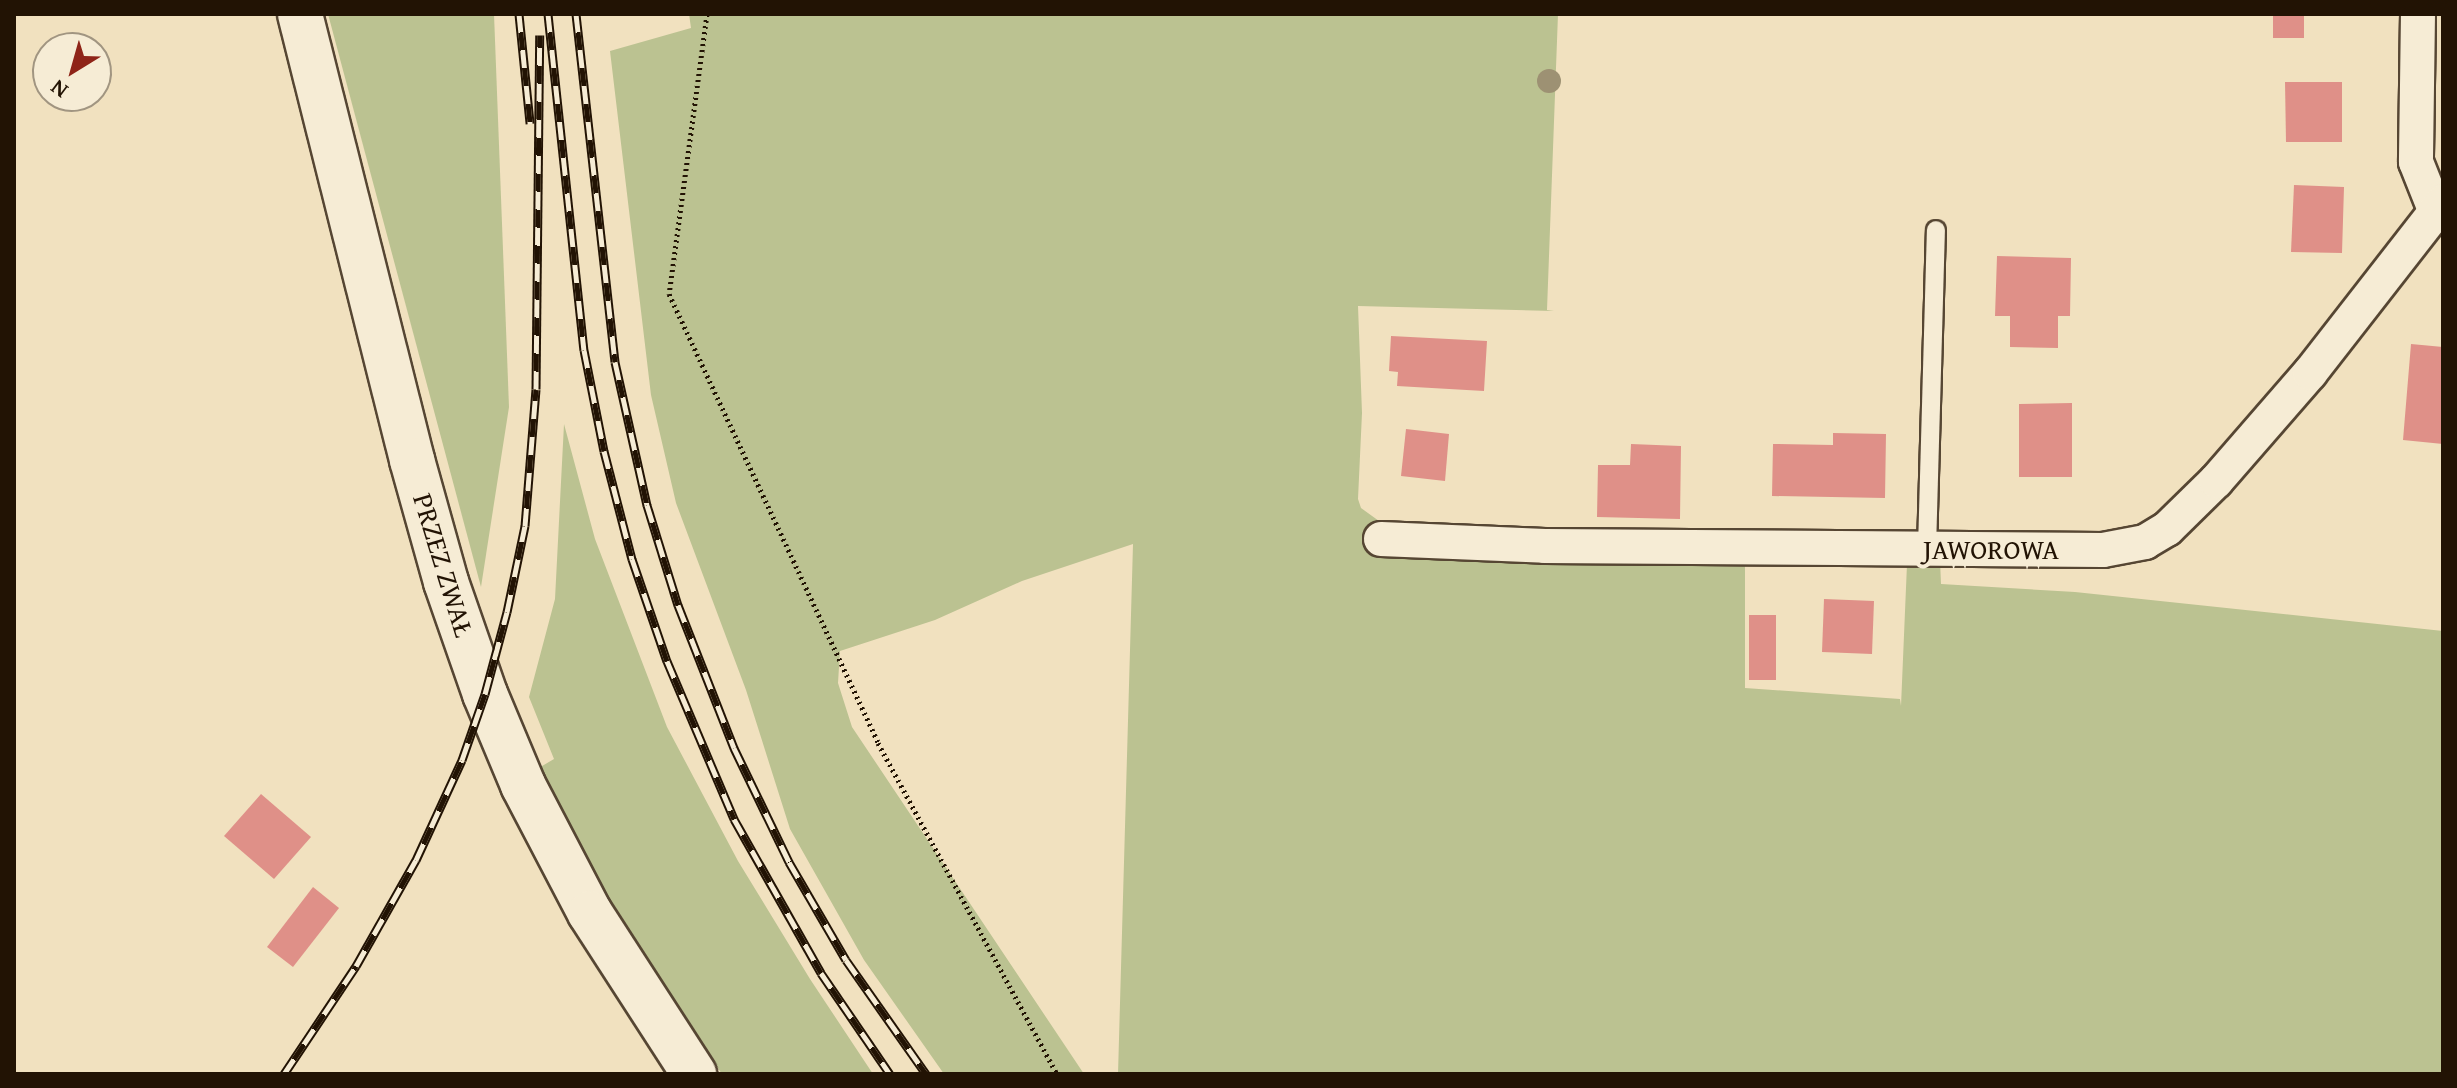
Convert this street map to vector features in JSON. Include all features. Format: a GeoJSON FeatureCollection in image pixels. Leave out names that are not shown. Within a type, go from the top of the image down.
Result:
{"type":"FeatureCollection","features":[{"type":"Feature","properties":{"kind":"street","name":"PRZEZ ZWAŁ"},"geometry":{"type":"LineString","coordinates":[[300,14],[412,460],[446,582],[485,694],[523,785],[590,913],[694,1074]]}},
{"type":"Feature","properties":{"kind":"street"},"geometry":{"type":"LineString","coordinates":[[2418,14],[2416,162],[2440,208]]}},
{"type":"Feature","properties":{"kind":"street","name":"JAWOROWA"},"geometry":{"type":"LineString","coordinates":[[1381,539],[1545,546],[2126,548],[2167,529],[2216,481],[2310,373],[2440,208]]}},
{"type":"Feature","properties":{"kind":"lane"},"geometry":{"type":"LineString","coordinates":[[1927,549],[1936,230]]}},
{"type":"Feature","properties":{"kind":"path"},"geometry":{"type":"LineString","coordinates":[[707,14],[669,294],[878,743],[1057,1074]]}},
{"type":"Feature","properties":{"kind":"green space"},"geometry":{"type":"Polygon","coordinates":[[[328,14],[494,14],[509,407],[481,587],[328,14]]]}},
{"type":"Feature","properties":{"kind":"green space"},"geometry":{"type":"Polygon","coordinates":[[[689,14],[1558,14],[1547,310],[1554,311],[1358,306],[1362,413],[1358,499],[1361,508],[1379,521],[1381,539],[1745,562],[1745,688],[1900,699],[1901,706],[1907,564],[1940,560],[1941,584],[2075,592],[2443,631],[2443,1074],[1118,1074],[1133,544],[1022,581],[935,620],[840,651],[838,683],[852,727],[1084,1074],[944,1074],[864,960],[790,829],[746,690],[676,503],[651,395],[610,51],[691,28],[689,14]]]}},
{"type":"Feature","properties":{"kind":"green space"},"geometry":{"type":"Polygon","coordinates":[[[564,424],[595,539],[667,727],[738,861],[873,1074],[722,1074],[654,978],[537,769],[554,759],[529,697],[555,599],[564,424]]]}},
{"type":"Feature","properties":{"kind":"building"},"geometry":{"type":"Polygon","coordinates":[[[2273,14],[2304,14],[2304,38],[2273,38],[2273,14]]]}},
{"type":"Feature","properties":{"kind":"building"},"geometry":{"type":"Polygon","coordinates":[[[2285,82],[2342,82],[2342,142],[2286,142],[2285,82]]]}},
{"type":"Feature","properties":{"kind":"building"},"geometry":{"type":"Polygon","coordinates":[[[2294,185],[2344,187],[2342,253],[2291,252],[2294,185]]]}},
{"type":"Feature","properties":{"kind":"building"},"geometry":{"type":"Polygon","coordinates":[[[1997,256],[2071,258],[2070,316],[2058,316],[2058,348],[2010,347],[2010,316],[1995,316],[1997,256]]]}},
{"type":"Feature","properties":{"kind":"building"},"geometry":{"type":"Polygon","coordinates":[[[1391,336],[1487,341],[1484,391],[1397,386],[1398,372],[1389,371],[1391,336]]]}},
{"type":"Feature","properties":{"kind":"building"},"geometry":{"type":"Polygon","coordinates":[[[2411,344],[2443,347],[2443,444],[2403,440],[2411,344]]]}},
{"type":"Feature","properties":{"kind":"building"},"geometry":{"type":"Polygon","coordinates":[[[2072,403],[2072,477],[2019,477],[2019,404],[2072,403]]]}},
{"type":"Feature","properties":{"kind":"building"},"geometry":{"type":"Polygon","coordinates":[[[1406,429],[1449,434],[1445,481],[1401,476],[1406,429]]]}},
{"type":"Feature","properties":{"kind":"building"},"geometry":{"type":"Polygon","coordinates":[[[1833,433],[1886,434],[1885,498],[1772,496],[1773,444],[1833,445],[1833,433]]]}},
{"type":"Feature","properties":{"kind":"building"},"geometry":{"type":"Polygon","coordinates":[[[1631,444],[1681,446],[1680,519],[1597,517],[1598,465],[1630,465],[1631,444]]]}},
{"type":"Feature","properties":{"kind":"building"},"geometry":{"type":"Polygon","coordinates":[[[1824,599],[1874,601],[1872,654],[1822,652],[1824,599]]]}},
{"type":"Feature","properties":{"kind":"building"},"geometry":{"type":"Polygon","coordinates":[[[1749,615],[1776,615],[1776,680],[1749,680],[1749,615]]]}},
{"type":"Feature","properties":{"kind":"building"},"geometry":{"type":"Polygon","coordinates":[[[261,794],[311,837],[274,879],[224,836],[261,794]]]}},
{"type":"Feature","properties":{"kind":"building"},"geometry":{"type":"Polygon","coordinates":[[[313,887],[339,908],[293,967],[267,947],[313,887]]]}},
{"type":"Feature","properties":{"kind":"railway"},"geometry":{"type":"LineString","coordinates":[[519,14],[530,123]]}},
{"type":"Feature","properties":{"kind":"railway"},"geometry":{"type":"LineString","coordinates":[[548,14],[584,350],[604,451],[632,559],[667,661],[734,819],[821,973],[890,1074]]}},
{"type":"Feature","properties":{"kind":"railway"},"geometry":{"type":"LineString","coordinates":[[576,14],[615,362],[647,505],[678,605],[734,748],[789,862],[846,960],[926,1074]]}},
{"type":"Feature","properties":{"kind":"railway"},"geometry":{"type":"LineString","coordinates":[[284,1074],[356,966],[416,860],[462,760],[485,694],[507,612],[525,526],[536,389],[540,35]]}}]}
